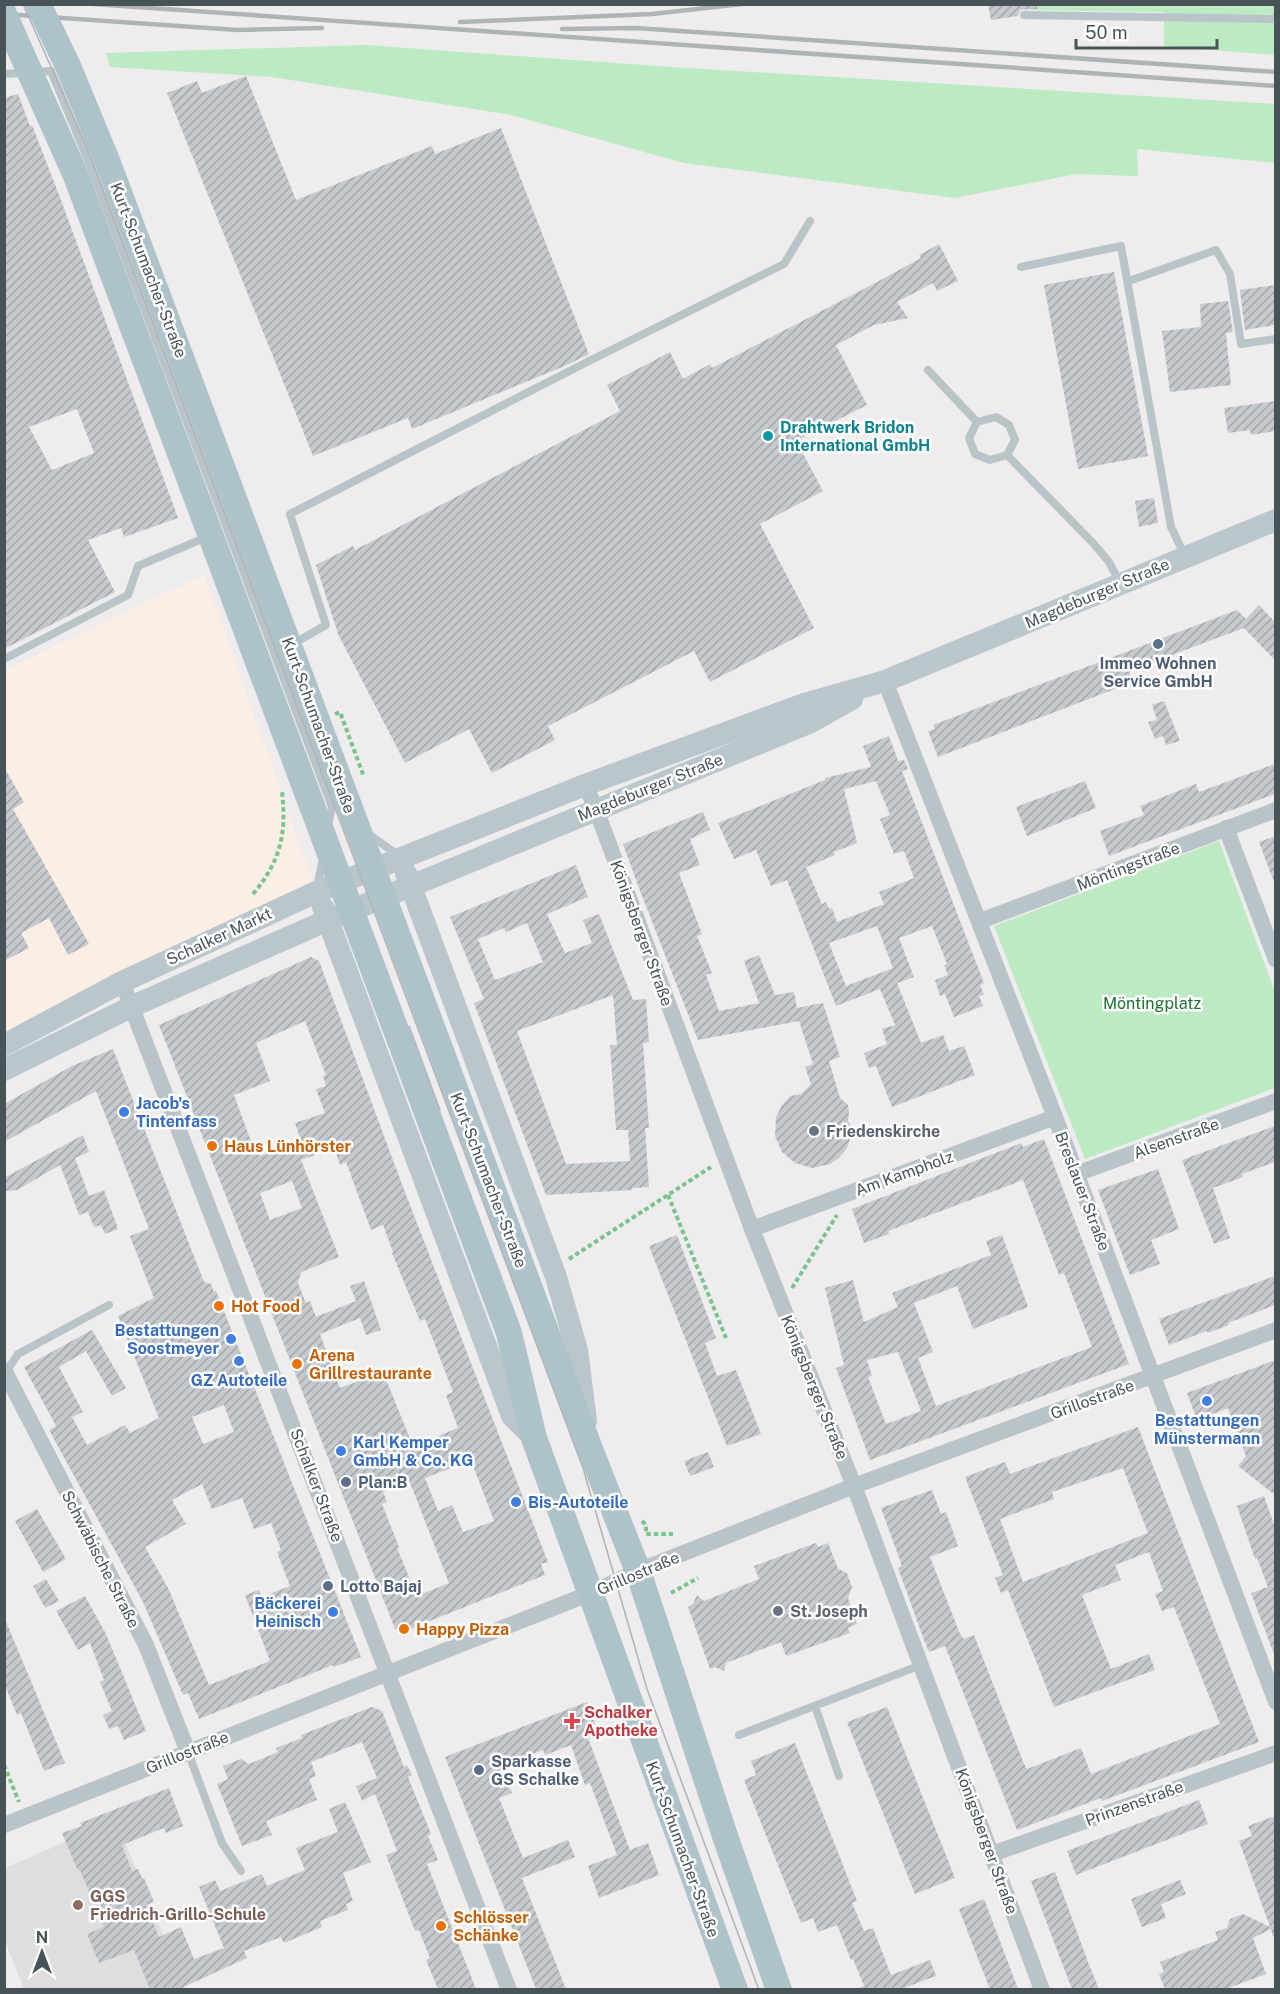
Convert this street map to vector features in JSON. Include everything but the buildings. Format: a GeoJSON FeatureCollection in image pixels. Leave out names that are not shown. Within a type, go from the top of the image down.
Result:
{"type":"FeatureCollection","features":[{"type":"Feature","properties":{"kind":"main road","name":"Kurt-Schumacher-Straße"},"geometry":{"type":"LineString","coordinates":[[38,4],[68,66],[108,163],[590,1449],[649,1567],[654,1618],[727,1842],[779,1989]]}},
{"type":"Feature","properties":{"kind":"main road","name":"Kurt-Schumacher-Straße"},"geometry":{"type":"LineString","coordinates":[[4,14],[80,187],[509,1333],[534,1438],[735,1989]]}},
{"type":"Feature","properties":{"kind":"street","name":"Magdeburger Straße"},"geometry":{"type":"LineString","coordinates":[[411,886],[811,722],[885,681],[1185,557],[1274,525]]}},
{"type":"Feature","properties":{"kind":"street","name":"Magdeburger Straße"},"geometry":{"type":"LineString","coordinates":[[401,857],[585,785],[804,704],[885,681]]}},
{"type":"Feature","properties":{"kind":"street","name":"Breslauer Straße"},"geometry":{"type":"LineString","coordinates":[[885,681],[980,921],[1275,1702]]}},
{"type":"Feature","properties":{"kind":"street","name":"Königsberger Straße"},"geometry":{"type":"LineString","coordinates":[[585,785],[596,809],[752,1229],[854,1486],[1042,1989]]}},
{"type":"Feature","properties":{"kind":"street","name":"Möntingstraße"},"geometry":{"type":"LineString","coordinates":[[980,921],[1275,810]]}},
{"type":"Feature","properties":{"kind":"street"},"geometry":{"type":"LineString","coordinates":[[1226,828],[1275,960]]}},
{"type":"Feature","properties":{"kind":"street","name":"Kurt-Schumacher-Straße"},"geometry":{"type":"LineString","coordinates":[[401,857],[554,1270],[577,1350],[590,1449]]}},
{"type":"Feature","properties":{"kind":"street","name":"Schalker Markt"},"geometry":{"type":"LineString","coordinates":[[4,1045],[122,982],[316,892],[401,857]]}},
{"type":"Feature","properties":{"kind":"street","name":"Schalker Markt"},"geometry":{"type":"LineString","coordinates":[[4,1070],[133,1006],[411,886]]}},
{"type":"Feature","properties":{"kind":"street"},"geometry":{"type":"LineString","coordinates":[[316,892],[328,920]]}},
{"type":"Feature","properties":{"kind":"street","name":"Kurt-Schumacher-Straße"},"geometry":{"type":"LineString","coordinates":[[328,920],[512,1416],[534,1438]]}},
{"type":"Feature","properties":{"kind":"street","name":"Schalker Straße"},"geometry":{"type":"LineString","coordinates":[[122,982],[509,1989]]}},
{"type":"Feature","properties":{"kind":"street","name":"Alsenstraße"},"geometry":{"type":"LineString","coordinates":[[1076,1174],[1275,1101]]}},
{"type":"Feature","properties":{"kind":"street","name":"Am Kampholz"},"geometry":{"type":"LineString","coordinates":[[752,1229],[1055,1118]]}},
{"type":"Feature","properties":{"kind":"street","name":"Grillostraße"},"geometry":{"type":"LineString","coordinates":[[4,1825],[591,1593],[649,1567],[854,1486],[1275,1330]]}},
{"type":"Feature","properties":{"kind":"street","name":"Schwäbische Straße"},"geometry":{"type":"LineString","coordinates":[[5,1372],[146,1645],[188,1752]]}},
{"type":"Feature","properties":{"kind":"street","name":"Prinzenstraße"},"geometry":{"type":"LineString","coordinates":[[992,1854],[1275,1753]]}},
{"type":"Feature","properties":{"kind":"lane"},"geometry":{"type":"LineString","coordinates":[[1024,15],[1275,19]]}},
{"type":"Feature","properties":{"kind":"lane"},"geometry":{"type":"LineString","coordinates":[[4,74],[51,71],[96,182],[332,807],[316,892]]}},
{"type":"Feature","properties":{"kind":"lane"},"geometry":{"type":"LineString","coordinates":[[275,654],[326,625],[290,514],[784,264],[810,221]]}},
{"type":"Feature","properties":{"kind":"lane"},"geometry":{"type":"LineString","coordinates":[[1022,267],[1121,246],[1171,528],[1185,557]]}},
{"type":"Feature","properties":{"kind":"lane"},"geometry":{"type":"LineString","coordinates":[[1129,281],[1216,250],[1230,274],[1241,344],[1275,339]]}},
{"type":"Feature","properties":{"kind":"lane"},"geometry":{"type":"LineString","coordinates":[[928,370],[977,422]]}},
{"type":"Feature","properties":{"kind":"lane"},"geometry":{"type":"LineString","coordinates":[[996,417],[1009,425],[1015,440],[1007,455],[990,460],[975,454],[969,438],[977,422],[996,417]]}},
{"type":"Feature","properties":{"kind":"lane"},"geometry":{"type":"LineString","coordinates":[[1007,455],[1093,543],[1109,562],[1120,584]]}},
{"type":"Feature","properties":{"kind":"lane"},"geometry":{"type":"LineString","coordinates":[[4,660],[129,596],[138,566],[227,528]]}},
{"type":"Feature","properties":{"kind":"lane"},"geometry":{"type":"LineString","coordinates":[[332,807],[401,857]]}},
{"type":"Feature","properties":{"kind":"lane"},"geometry":{"type":"LineString","coordinates":[[5,1372],[18,1354],[109,1305]]}},
{"type":"Feature","properties":{"kind":"lane"},"geometry":{"type":"LineString","coordinates":[[739,1735],[921,1665]]}},
{"type":"Feature","properties":{"kind":"lane"},"geometry":{"type":"LineString","coordinates":[[815,1706],[839,1776]]}},
{"type":"Feature","properties":{"kind":"lane"},"geometry":{"type":"LineString","coordinates":[[188,1752],[222,1843],[241,1871]]}},
{"type":"Feature","properties":{"kind":"path"},"geometry":{"type":"LineString","coordinates":[[345,727],[364,777]]}},
{"type":"Feature","properties":{"kind":"path"},"geometry":{"type":"LineString","coordinates":[[253,894],[275,862],[281,845],[283,825],[281,788]]}},
{"type":"Feature","properties":{"kind":"path"},"geometry":{"type":"LineString","coordinates":[[554,1270],[726,1157]]}},
{"type":"Feature","properties":{"kind":"path"},"geometry":{"type":"LineString","coordinates":[[782,1304],[850,1193]]}},
{"type":"Feature","properties":{"kind":"path"},"geometry":{"type":"LineString","coordinates":[[668,1194],[726,1338]]}},
{"type":"Feature","properties":{"kind":"path"},"geometry":{"type":"LineString","coordinates":[[646,1534],[649,1567],[671,1593]]}},
{"type":"Feature","properties":{"kind":"path"},"geometry":{"type":"LineString","coordinates":[[654,1618],[669,1613],[667,1603],[671,1593],[698,1578]]}},
{"type":"Feature","properties":{"kind":"path"},"geometry":{"type":"LineString","coordinates":[[4,1765],[25,1817]]}},
{"type":"Feature","properties":{"kind":"shaded area"},"geometry":{"type":"Polygon","coordinates":[[[204,574],[314,884],[5,1035],[5,670],[204,574]]]}},
{"type":"Feature","properties":{"kind":"shaded area","name":"GGS Friedrich-Grillo-Schule"},"geometry":{"type":"Polygon","coordinates":[[[116,1820],[185,1989],[24,1989],[5,1941],[5,1868],[116,1820]]]}},
{"type":"Feature","properties":{"kind":"green space"},"geometry":{"type":"Polygon","coordinates":[[[1020,5],[1275,5],[1275,55],[1164,46],[1164,12],[1021,10],[1020,5]]]}},
{"type":"Feature","properties":{"kind":"green space"},"geometry":{"type":"Polygon","coordinates":[[[365,45],[671,67],[1275,104],[1275,163],[1137,149],[1138,176],[1076,174],[955,198],[684,163],[511,115],[272,77],[110,67],[106,53],[365,45]]]}},
{"type":"Feature","properties":{"kind":"green space","name":"Möntingplatz"},"geometry":{"type":"Polygon","coordinates":[[[1219,841],[1275,992],[1275,1088],[1085,1159],[994,926],[1219,841]]]}},
{"type":"Feature","properties":{"kind":"tram line"},"geometry":{"type":"LineString","coordinates":[[23,4],[88,150],[583,1468],[647,1689],[759,1990]]}},
{"type":"Feature","properties":{"kind":"tram line"},"geometry":{"type":"LineString","coordinates":[[409,1026],[440,1110]]}},
{"type":"Feature","properties":{"kind":"railway"},"geometry":{"type":"LineString","coordinates":[[93,4],[1276,86]]}},
{"type":"Feature","properties":{"kind":"railway"},"geometry":{"type":"LineString","coordinates":[[460,22],[652,14],[742,4]]}},
{"type":"Feature","properties":{"kind":"railway"},"geometry":{"type":"LineString","coordinates":[[4,14],[237,30],[322,28]]}},
{"type":"Feature","properties":{"kind":"railway"},"geometry":{"type":"LineString","coordinates":[[562,29],[636,28],[1276,72]]}},
{"type":"Feature","properties":{"kind":"place","name":"Drahtwerk Bridon International GmbH"},"geometry":{"type":"Point","coordinates":[768,436]}},
{"type":"Feature","properties":{"kind":"place","name":"Immeo Wohnen Service GmbH"},"geometry":{"type":"Point","coordinates":[1158,644]}},
{"type":"Feature","properties":{"kind":"place","name":"Jacob's Tintenfass"},"geometry":{"type":"Point","coordinates":[124,1112]}},
{"type":"Feature","properties":{"kind":"place","name":"Friedenskirche"},"geometry":{"type":"Point","coordinates":[814,1131]}},
{"type":"Feature","properties":{"kind":"place","name":"Haus Lünhörster"},"geometry":{"type":"Point","coordinates":[212,1146]}},
{"type":"Feature","properties":{"kind":"place","name":"Hot Food"},"geometry":{"type":"Point","coordinates":[219,1306]}},
{"type":"Feature","properties":{"kind":"place","name":"Bestattungen Soostmeyer"},"geometry":{"type":"Point","coordinates":[231,1339]}},
{"type":"Feature","properties":{"kind":"place","name":"GZ Autoteile"},"geometry":{"type":"Point","coordinates":[239,1361]}},
{"type":"Feature","properties":{"kind":"place","name":"Arena Grillrestaurante"},"geometry":{"type":"Point","coordinates":[297,1364]}},
{"type":"Feature","properties":{"kind":"place","name":"Bestattungen Münstermann"},"geometry":{"type":"Point","coordinates":[1207,1401]}},
{"type":"Feature","properties":{"kind":"place","name":"Karl Kemper GmbH & Co. KG"},"geometry":{"type":"Point","coordinates":[341,1451]}},
{"type":"Feature","properties":{"kind":"place","name":"Plan:B"},"geometry":{"type":"Point","coordinates":[346,1482]}},
{"type":"Feature","properties":{"kind":"place","name":"Bis-Autoteile"},"geometry":{"type":"Point","coordinates":[516,1502]}},
{"type":"Feature","properties":{"kind":"place","name":"Lotto Bajaj"},"geometry":{"type":"Point","coordinates":[328,1586]}},
{"type":"Feature","properties":{"kind":"place","name":"St. Joseph"},"geometry":{"type":"Point","coordinates":[778,1611]}},
{"type":"Feature","properties":{"kind":"place","name":"Bäckerei Heinisch"},"geometry":{"type":"Point","coordinates":[333,1612]}},
{"type":"Feature","properties":{"kind":"place","name":"Happy Pizza"},"geometry":{"type":"Point","coordinates":[404,1629]}},
{"type":"Feature","properties":{"kind":"place","name":"Schalker Apotheke"},"geometry":{"type":"Point","coordinates":[572,1721]}},
{"type":"Feature","properties":{"kind":"place","name":"Sparkasse GS Schalke"},"geometry":{"type":"Point","coordinates":[479,1770]}},
{"type":"Feature","properties":{"kind":"place","name":"GGS Friedrich-Grillo-Schule"},"geometry":{"type":"Point","coordinates":[78,1905]}},
{"type":"Feature","properties":{"kind":"place","name":"Schlösser Schänke"},"geometry":{"type":"Point","coordinates":[441,1926]}}]}
